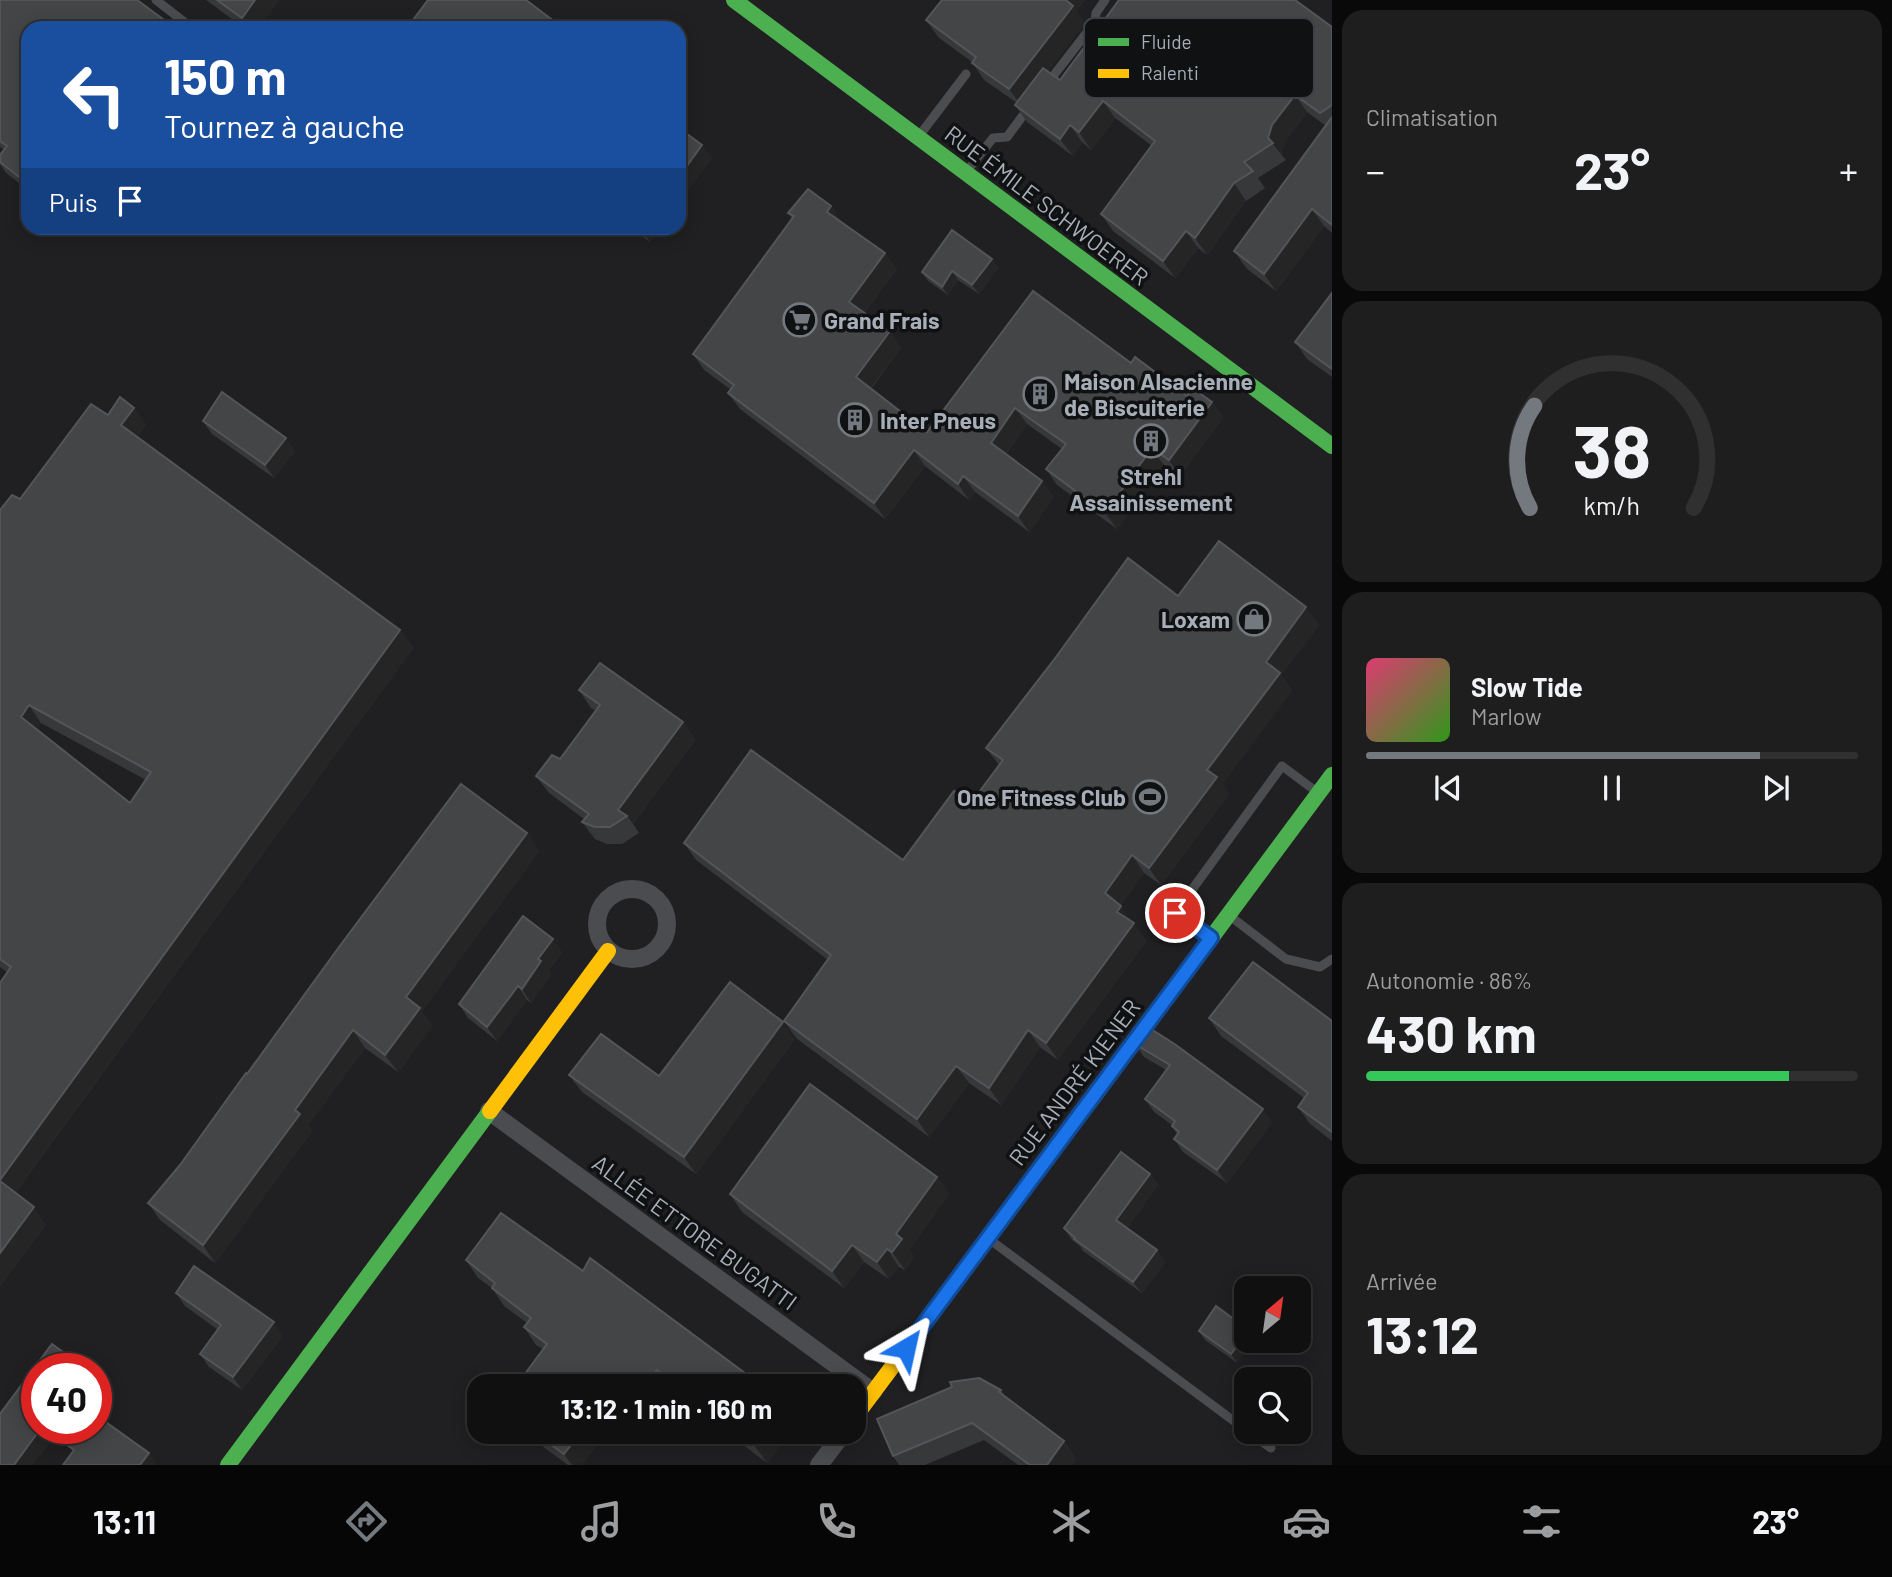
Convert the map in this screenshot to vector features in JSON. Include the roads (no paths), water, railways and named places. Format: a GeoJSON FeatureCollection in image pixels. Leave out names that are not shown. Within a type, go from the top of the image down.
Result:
{"type":"FeatureCollection","features":[{"type":"Feature","properties":{"kind":"street","name":"RUE ÉMILE SCHWOERER"},"geometry":{"type":"LineString","coordinates":[[734,0],[1332,446]]}},
{"type":"Feature","properties":{"kind":"street","name":"RUE ANDRÉ KIENER"},"geometry":{"type":"LineString","coordinates":[[866,1402],[1332,775]]}},
{"type":"Feature","properties":{"kind":"street"},"geometry":{"type":"LineString","coordinates":[[626,889],[646,892],[662,905],[667,925],[662,944],[646,957],[626,960],[608,951],[597,934],[597,914],[608,897],[626,889]]}},
{"type":"Feature","properties":{"kind":"street"},"geometry":{"type":"LineString","coordinates":[[228,1465],[608,951]]}},
{"type":"Feature","properties":{"kind":"street","name":"ALLÉE ETTORE BUGATTI"},"geometry":{"type":"LineString","coordinates":[[489,1111],[873,1392]]}},
{"type":"Feature","properties":{"kind":"street"},"geometry":{"type":"LineString","coordinates":[[819,1465],[835,1444]]}},
{"type":"Feature","properties":{"kind":"lane"},"geometry":{"type":"LineString","coordinates":[[156,0],[183,21]]}},
{"type":"Feature","properties":{"kind":"lane"},"geometry":{"type":"LineString","coordinates":[[1095,18],[1105,0]]}},
{"type":"Feature","properties":{"kind":"lane"},"geometry":{"type":"LineString","coordinates":[[1041,92],[1084,36]]}},
{"type":"Feature","properties":{"kind":"lane"},"geometry":{"type":"LineString","coordinates":[[918,137],[966,74]]}},
{"type":"Feature","properties":{"kind":"lane"},"geometry":{"type":"LineString","coordinates":[[966,173],[993,138],[1007,137],[1032,104]]}},
{"type":"Feature","properties":{"kind":"lane"},"geometry":{"type":"LineString","coordinates":[[1211,938],[1175,913],[1283,766],[1319,793]]}},
{"type":"Feature","properties":{"kind":"lane"},"geometry":{"type":"LineString","coordinates":[[1229,915],[1286,959],[1320,967],[1332,959]]}},
{"type":"Feature","properties":{"kind":"lane"},"geometry":{"type":"LineString","coordinates":[[988,1238],[1234,1421]]}},
{"type":"Feature","properties":{"kind":"lane"},"geometry":{"type":"LineString","coordinates":[[1265,1444],[1270,1448]]}},
{"type":"Feature","properties":{"kind":"place","name":"Grand Frais"},"geometry":{"type":"Point","coordinates":[800,320]}},
{"type":"Feature","properties":{"kind":"place","name":"Maison Alsacienne de Biscuiterie"},"geometry":{"type":"Point","coordinates":[1040,394]}},
{"type":"Feature","properties":{"kind":"place","name":"Inter Pneus"},"geometry":{"type":"Point","coordinates":[855,420]}},
{"type":"Feature","properties":{"kind":"place","name":"Strehl Assainissement"},"geometry":{"type":"Point","coordinates":[1151,441]}},
{"type":"Feature","properties":{"kind":"place","name":"Loxam"},"geometry":{"type":"Point","coordinates":[1254,619]}},
{"type":"Feature","properties":{"kind":"place","name":"One Fitness Club"},"geometry":{"type":"Point","coordinates":[1150,797]}}]}
